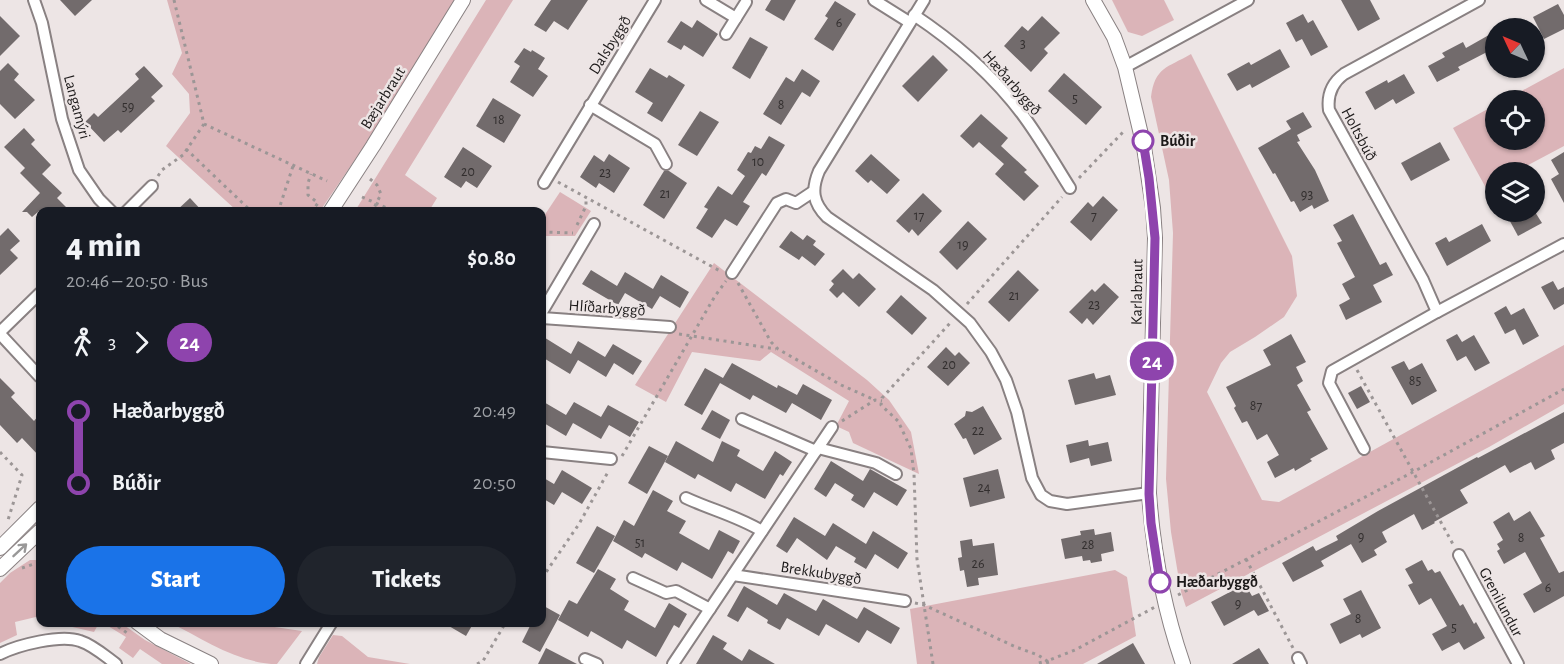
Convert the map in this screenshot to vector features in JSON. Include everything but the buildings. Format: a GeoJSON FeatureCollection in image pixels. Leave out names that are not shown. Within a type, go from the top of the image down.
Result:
{"type":"FeatureCollection","features":[{"type":"Feature","properties":{"kind":"street","name":"Langamýri"},"geometry":{"type":"LineString","coordinates":[[34,0],[42,23],[62,119],[80,170],[107,207]]}},
{"type":"Feature","properties":{"kind":"street","name":"Bæjarbraut"},"geometry":{"type":"LineString","coordinates":[[333,207],[374,146],[463,0]]}},
{"type":"Feature","properties":{"kind":"street","name":"Dalsbyggð"},"geometry":{"type":"LineString","coordinates":[[546,180],[655,0]]}},
{"type":"Feature","properties":{"kind":"street"},"geometry":{"type":"LineString","coordinates":[[706,0],[736,18]]}},
{"type":"Feature","properties":{"kind":"street","name":"Hæðarbyggð"},"geometry":{"type":"LineString","coordinates":[[874,0],[939,32],[966,53],[999,87],[1028,122],[1070,188]]}},
{"type":"Feature","properties":{"kind":"street"},"geometry":{"type":"LineString","coordinates":[[924,0],[819,171],[815,180],[815,202],[827,217],[933,290],[960,312],[982,338],[1006,381],[1017,412],[1032,478],[1041,495],[1050,501],[1067,504],[1149,494]]}},
{"type":"Feature","properties":{"kind":"street","name":"Karlabraut"},"geometry":{"type":"LineString","coordinates":[[1093,0],[1114,37],[1125,67],[1144,147],[1153,208],[1155,238],[1149,494],[1160,580],[1183,664]]}},
{"type":"Feature","properties":{"kind":"street"},"geometry":{"type":"LineString","coordinates":[[1125,67],[1248,0]]}},
{"type":"Feature","properties":{"kind":"street","name":"Holtsbúð"},"geometry":{"type":"LineString","coordinates":[[1437,312],[1423,280],[1332,117],[1328,102],[1334,84],[1344,74],[1479,0]]}},
{"type":"Feature","properties":{"kind":"street"},"geometry":{"type":"LineString","coordinates":[[726,34],[746,2]]}},
{"type":"Feature","properties":{"kind":"street"},"geometry":{"type":"LineString","coordinates":[[590,105],[655,144],[666,164]]}},
{"type":"Feature","properties":{"kind":"street"},"geometry":{"type":"LineString","coordinates":[[131,207],[152,186]]}},
{"type":"Feature","properties":{"kind":"street"},"geometry":{"type":"LineString","coordinates":[[731,274],[777,203],[786,199],[796,204],[814,191]]}},
{"type":"Feature","properties":{"kind":"street","name":"Hlíðarbyggð"},"geometry":{"type":"LineString","coordinates":[[546,302],[594,224]]}},
{"type":"Feature","properties":{"kind":"street"},"geometry":{"type":"LineString","coordinates":[[1364,449],[1329,383],[1332,371],[1564,244]]}},
{"type":"Feature","properties":{"kind":"street"},"geometry":{"type":"LineString","coordinates":[[36,297],[0,333],[36,373]]}},
{"type":"Feature","properties":{"kind":"street","name":"Hlíðarbyggð"},"geometry":{"type":"LineString","coordinates":[[546,318],[670,327]]}},
{"type":"Feature","properties":{"kind":"street"},"geometry":{"type":"LineString","coordinates":[[742,419],[817,449],[876,463],[896,474]]}},
{"type":"Feature","properties":{"kind":"street"},"geometry":{"type":"LineString","coordinates":[[673,664],[832,427]]}},
{"type":"Feature","properties":{"kind":"street"},"geometry":{"type":"LineString","coordinates":[[546,453],[614,460]]}},
{"type":"Feature","properties":{"kind":"street"},"geometry":{"type":"LineString","coordinates":[[686,498],[721,514],[728,513],[762,531]]}},
{"type":"Feature","properties":{"kind":"street"},"geometry":{"type":"LineString","coordinates":[[0,548],[36,513]]}},
{"type":"Feature","properties":{"kind":"street"},"geometry":{"type":"LineString","coordinates":[[0,569],[36,534]]}},
{"type":"Feature","properties":{"kind":"street","name":"Grenilundur"},"geometry":{"type":"LineString","coordinates":[[1459,555],[1518,664]]}},
{"type":"Feature","properties":{"kind":"street","name":"Brekkubyggð"},"geometry":{"type":"LineString","coordinates":[[733,575],[905,602]]}},
{"type":"Feature","properties":{"kind":"street"},"geometry":{"type":"LineString","coordinates":[[633,578],[666,593],[676,591],[710,609]]}},
{"type":"Feature","properties":{"kind":"street"},"geometry":{"type":"LineString","coordinates":[[144,627],[160,639],[211,664]]}},
{"type":"Feature","properties":{"kind":"street"},"geometry":{"type":"LineString","coordinates":[[306,664],[329,627]]}},
{"type":"Feature","properties":{"kind":"street"},"geometry":{"type":"LineString","coordinates":[[0,654],[28,644],[67,638],[82,641],[116,664]]}},
{"type":"Feature","properties":{"kind":"street"},"geometry":{"type":"LineString","coordinates":[[585,658],[597,664]]}},
{"type":"Feature","properties":{"kind":"path"},"geometry":{"type":"LineString","coordinates":[[152,186],[162,170],[183,155],[204,124],[174,0]]}},
{"type":"Feature","properties":{"kind":"path"},"geometry":{"type":"LineString","coordinates":[[204,124],[327,181]]}},
{"type":"Feature","properties":{"kind":"path"},"geometry":{"type":"LineString","coordinates":[[933,664],[917,559],[911,449],[898,421],[882,405],[882,398],[1125,130]]}},
{"type":"Feature","properties":{"kind":"path"},"geometry":{"type":"LineString","coordinates":[[186,149],[247,207]]}},
{"type":"Feature","properties":{"kind":"path"},"geometry":{"type":"LineString","coordinates":[[280,207],[293,166]]}},
{"type":"Feature","properties":{"kind":"path"},"geometry":{"type":"LineString","coordinates":[[311,174],[308,195],[318,202],[314,207]]}},
{"type":"Feature","properties":{"kind":"path"},"geometry":{"type":"LineString","coordinates":[[370,180],[377,184],[381,194],[374,207]]}},
{"type":"Feature","properties":{"kind":"path"},"geometry":{"type":"LineString","coordinates":[[546,180],[731,274],[741,285],[771,342],[778,349],[841,386],[882,401]]}},
{"type":"Feature","properties":{"kind":"path"},"geometry":{"type":"LineString","coordinates":[[362,197],[385,207]]}},
{"type":"Feature","properties":{"kind":"path"},"geometry":{"type":"LineString","coordinates":[[546,232],[573,233]]}},
{"type":"Feature","properties":{"kind":"path"},"geometry":{"type":"LineString","coordinates":[[546,572],[579,524],[614,460],[625,454],[691,337],[731,274]]}},
{"type":"Feature","properties":{"kind":"path"},"geometry":{"type":"LineString","coordinates":[[670,327],[676,334],[778,349]]}},
{"type":"Feature","properties":{"kind":"path"},"geometry":{"type":"LineString","coordinates":[[1352,360],[1459,555]]}},
{"type":"Feature","properties":{"kind":"path"},"geometry":{"type":"LineString","coordinates":[[1174,597],[1413,472],[1564,389]]}},
{"type":"Feature","properties":{"kind":"path"},"geometry":{"type":"LineString","coordinates":[[832,427],[875,400]]}},
{"type":"Feature","properties":{"kind":"path"},"geometry":{"type":"LineString","coordinates":[[0,452],[22,475],[7,523]]}},
{"type":"Feature","properties":{"kind":"path"},"geometry":{"type":"LineString","coordinates":[[1246,559],[1300,661]]}},
{"type":"Feature","properties":{"kind":"path"},"geometry":{"type":"LineString","coordinates":[[924,605],[1038,655],[1047,663]]}},
{"type":"Feature","properties":{"kind":"path"},"geometry":{"type":"LineString","coordinates":[[1035,664],[1047,663],[1075,650],[1158,606]]}},
{"type":"Feature","properties":{"kind":"path"},"geometry":{"type":"LineString","coordinates":[[477,664],[483,661],[503,627]]}},
{"type":"Feature","properties":{"kind":"shaded area"},"geometry":{"type":"Polygon","coordinates":[[[167,0],[456,0],[384,117],[323,207],[233,207],[166,146],[190,113],[189,94],[172,74],[182,53],[167,0]]]}},
{"type":"Feature","properties":{"kind":"shaded area"},"geometry":{"type":"Polygon","coordinates":[[[486,0],[513,0],[405,175],[437,198],[431,207],[357,207],[486,0]]]}},
{"type":"Feature","properties":{"kind":"shaded area"},"geometry":{"type":"Polygon","coordinates":[[[1112,0],[1164,0],[1174,20],[1142,36],[1128,32],[1112,0]]]}},
{"type":"Feature","properties":{"kind":"shaded area"},"geometry":{"type":"Polygon","coordinates":[[[1191,54],[1292,256],[1297,296],[1284,317],[1230,352],[1221,363],[1207,392],[1262,500],[1279,502],[1564,345],[1564,404],[1489,447],[1186,607],[1181,592],[1171,532],[1166,479],[1173,233],[1169,180],[1151,97],[1159,74],[1191,54]]]}},
{"type":"Feature","properties":{"kind":"shaded area"},"geometry":{"type":"Polygon","coordinates":[[[1564,68],[1564,146],[1534,162],[1485,162],[1485,186],[1453,128],[1485,110],[1485,150],[1545,150],[1545,90],[1523,90],[1564,68]]]}},
{"type":"Feature","properties":{"kind":"shaded area"},"geometry":{"type":"Polygon","coordinates":[[[560,192],[591,211],[575,236],[546,236],[546,213],[560,192]]]}},
{"type":"Feature","properties":{"kind":"shaded area"},"geometry":{"type":"Polygon","coordinates":[[[714,263],[867,380],[889,400],[911,432],[919,474],[853,443],[849,432],[836,426],[849,401],[771,352],[760,361],[692,352],[666,402],[635,385],[714,263]]]}},
{"type":"Feature","properties":{"kind":"shaded area"},"geometry":{"type":"Polygon","coordinates":[[[30,560],[36,560],[36,617],[15,622],[17,635],[0,643],[0,583],[10,573],[30,560]]]}},
{"type":"Feature","properties":{"kind":"shaded area"},"geometry":{"type":"Polygon","coordinates":[[[1115,570],[1127,577],[1136,636],[1083,664],[917,664],[910,609],[1115,570]]]}},
{"type":"Feature","properties":{"kind":"shaded area"},"geometry":{"type":"Polygon","coordinates":[[[72,627],[97,627],[94,632],[72,627]]]}},
{"type":"Feature","properties":{"kind":"shaded area"},"geometry":{"type":"Polygon","coordinates":[[[110,627],[127,627],[145,640],[191,664],[162,664],[140,649],[133,658],[119,648],[126,637],[110,627]]]}},
{"type":"Feature","properties":{"kind":"shaded area"},"geometry":{"type":"Polygon","coordinates":[[[179,627],[274,627],[302,631],[277,664],[249,660],[179,627]]]}},
{"type":"Feature","properties":{"kind":"shaded area"},"geometry":{"type":"Polygon","coordinates":[[[333,635],[342,636],[368,657],[410,664],[317,664],[333,635]]]}},
{"type":"Feature","properties":{"kind":"bus line","name":"24"},"geometry":{"type":"LineString","coordinates":[[1143,141],[1155,238],[1149,494],[1160,582]]}},
{"type":"Feature","properties":{"kind":"place","name":"Búðir"},"geometry":{"type":"Point","coordinates":[1143,141]}},
{"type":"Feature","properties":{"kind":"place","name":"Hæðarbyggð"},"geometry":{"type":"Point","coordinates":[1160,582]}}]}
